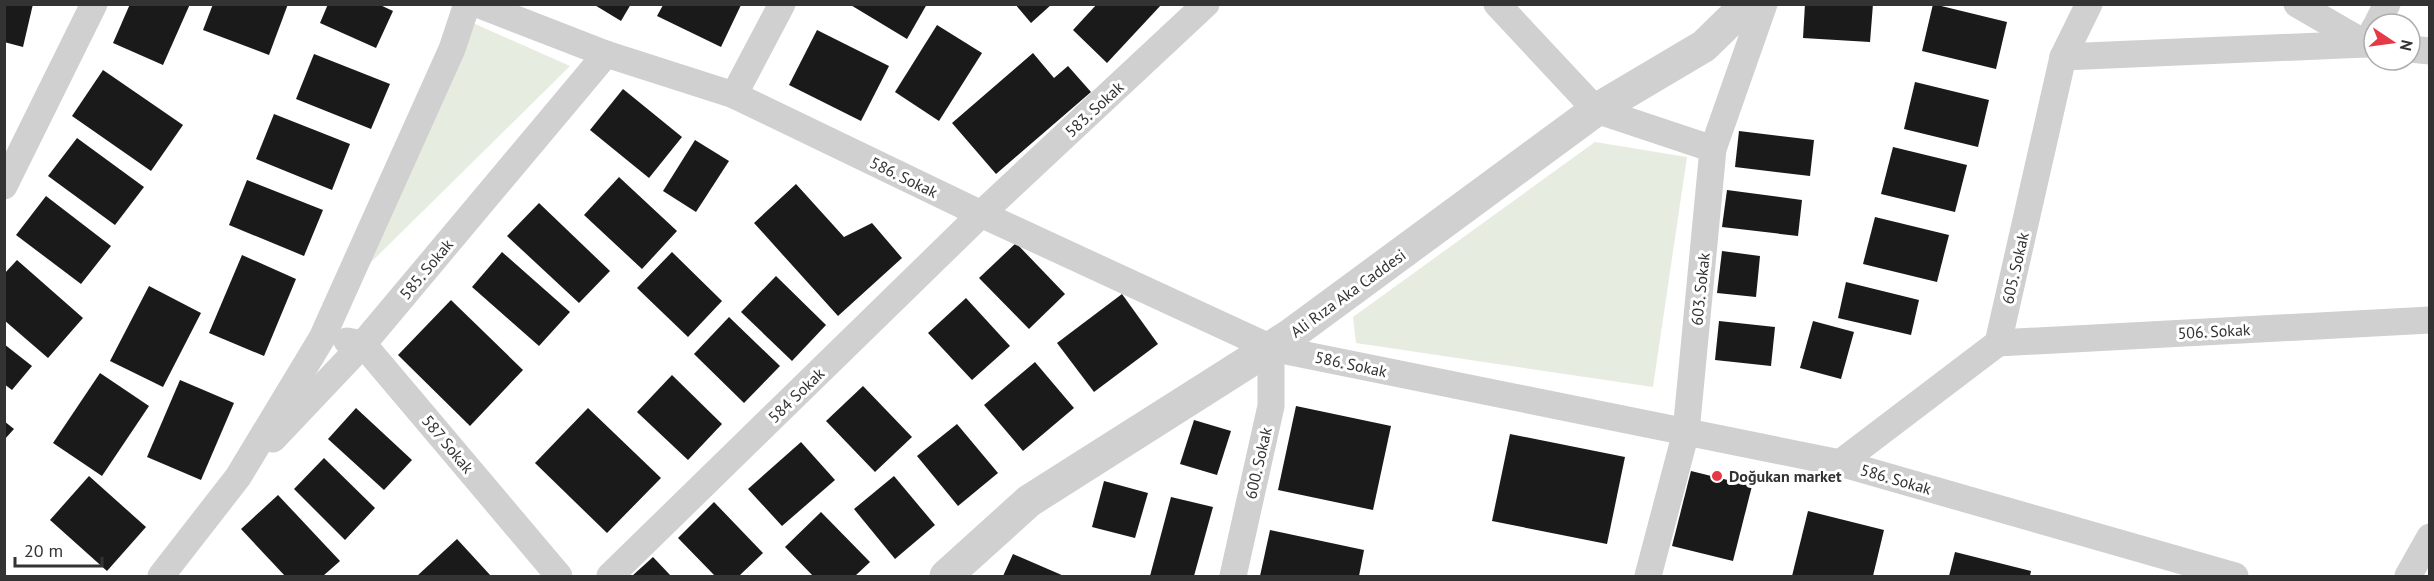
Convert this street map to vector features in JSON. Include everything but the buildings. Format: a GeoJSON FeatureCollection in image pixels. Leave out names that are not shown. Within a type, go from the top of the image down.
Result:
{"type":"FeatureCollection","features":[{"type":"Feature","properties":{"kind":"street"},"geometry":{"type":"LineString","coordinates":[[4,186],[94,4]]}},
{"type":"Feature","properties":{"kind":"street","name":"585. Sokak"},"geometry":{"type":"LineString","coordinates":[[238,477],[322,338],[452,49],[467,4]]}},
{"type":"Feature","properties":{"kind":"street","name":"586. Sokak"},"geometry":{"type":"LineString","coordinates":[[477,4],[606,54],[734,95],[981,214],[1271,348],[1840,463],[2235,576]]}},
{"type":"Feature","properties":{"kind":"street"},"geometry":{"type":"LineString","coordinates":[[734,95],[782,4]]}},
{"type":"Feature","properties":{"kind":"street","name":"583. Sokak"},"geometry":{"type":"LineString","coordinates":[[981,214],[1206,4]]}},
{"type":"Feature","properties":{"kind":"street"},"geometry":{"type":"LineString","coordinates":[[1497,4],[1596,110],[1713,148]]}},
{"type":"Feature","properties":{"kind":"street","name":"Ali Rıza Aka Caddesi"},"geometry":{"type":"LineString","coordinates":[[946,576],[1029,501],[1271,348],[1596,110],[1704,46],[1747,4]]}},
{"type":"Feature","properties":{"kind":"street","name":"603. Sokak"},"geometry":{"type":"LineString","coordinates":[[1648,576],[1686,432],[1713,148],[1764,4]]}},
{"type":"Feature","properties":{"kind":"street","name":"605. Sokak"},"geometry":{"type":"LineString","coordinates":[[1998,343],[2062,57],[2089,4]]}},
{"type":"Feature","properties":{"kind":"street"},"geometry":{"type":"LineString","coordinates":[[2297,4],[2362,31]]}},
{"type":"Feature","properties":{"kind":"street"},"geometry":{"type":"LineString","coordinates":[[2062,57],[2362,37]]}},
{"type":"Feature","properties":{"kind":"street","name":"585. Sokak"},"geometry":{"type":"LineString","coordinates":[[161,576],[238,477],[363,344],[606,54]]}},
{"type":"Feature","properties":{"kind":"street","name":"584 Sokak"},"geometry":{"type":"LineString","coordinates":[[610,576],[981,214]]}},
{"type":"Feature","properties":{"kind":"street","name":"506. Sokak"},"geometry":{"type":"LineString","coordinates":[[1998,343],[2430,320]]}},
{"type":"Feature","properties":{"kind":"street"},"geometry":{"type":"LineString","coordinates":[[322,338],[363,344]]}},
{"type":"Feature","properties":{"kind":"street"},"geometry":{"type":"LineString","coordinates":[[1840,463],[1998,343]]}},
{"type":"Feature","properties":{"kind":"street","name":"587 Sokak"},"geometry":{"type":"LineString","coordinates":[[363,344],[560,576]]}},
{"type":"Feature","properties":{"kind":"street","name":"600. Sokak"},"geometry":{"type":"LineString","coordinates":[[1233,576],[1271,406],[1271,348]]}},
{"type":"Feature","properties":{"kind":"street"},"geometry":{"type":"LineString","coordinates":[[2408,576],[2430,537]]}},
{"type":"Feature","properties":{"kind":"shaded area"},"geometry":{"type":"Polygon","coordinates":[[[473,23],[570,66],[356,277],[473,23]]]}},
{"type":"Feature","properties":{"kind":"shaded area"},"geometry":{"type":"Polygon","coordinates":[[[1595,142],[1687,157],[1653,387],[1356,343],[1353,317],[1595,142]]]}},
{"type":"Feature","properties":{"kind":"place","name":"Doğukan market"},"geometry":{"type":"Point","coordinates":[1717,476]}}]}
